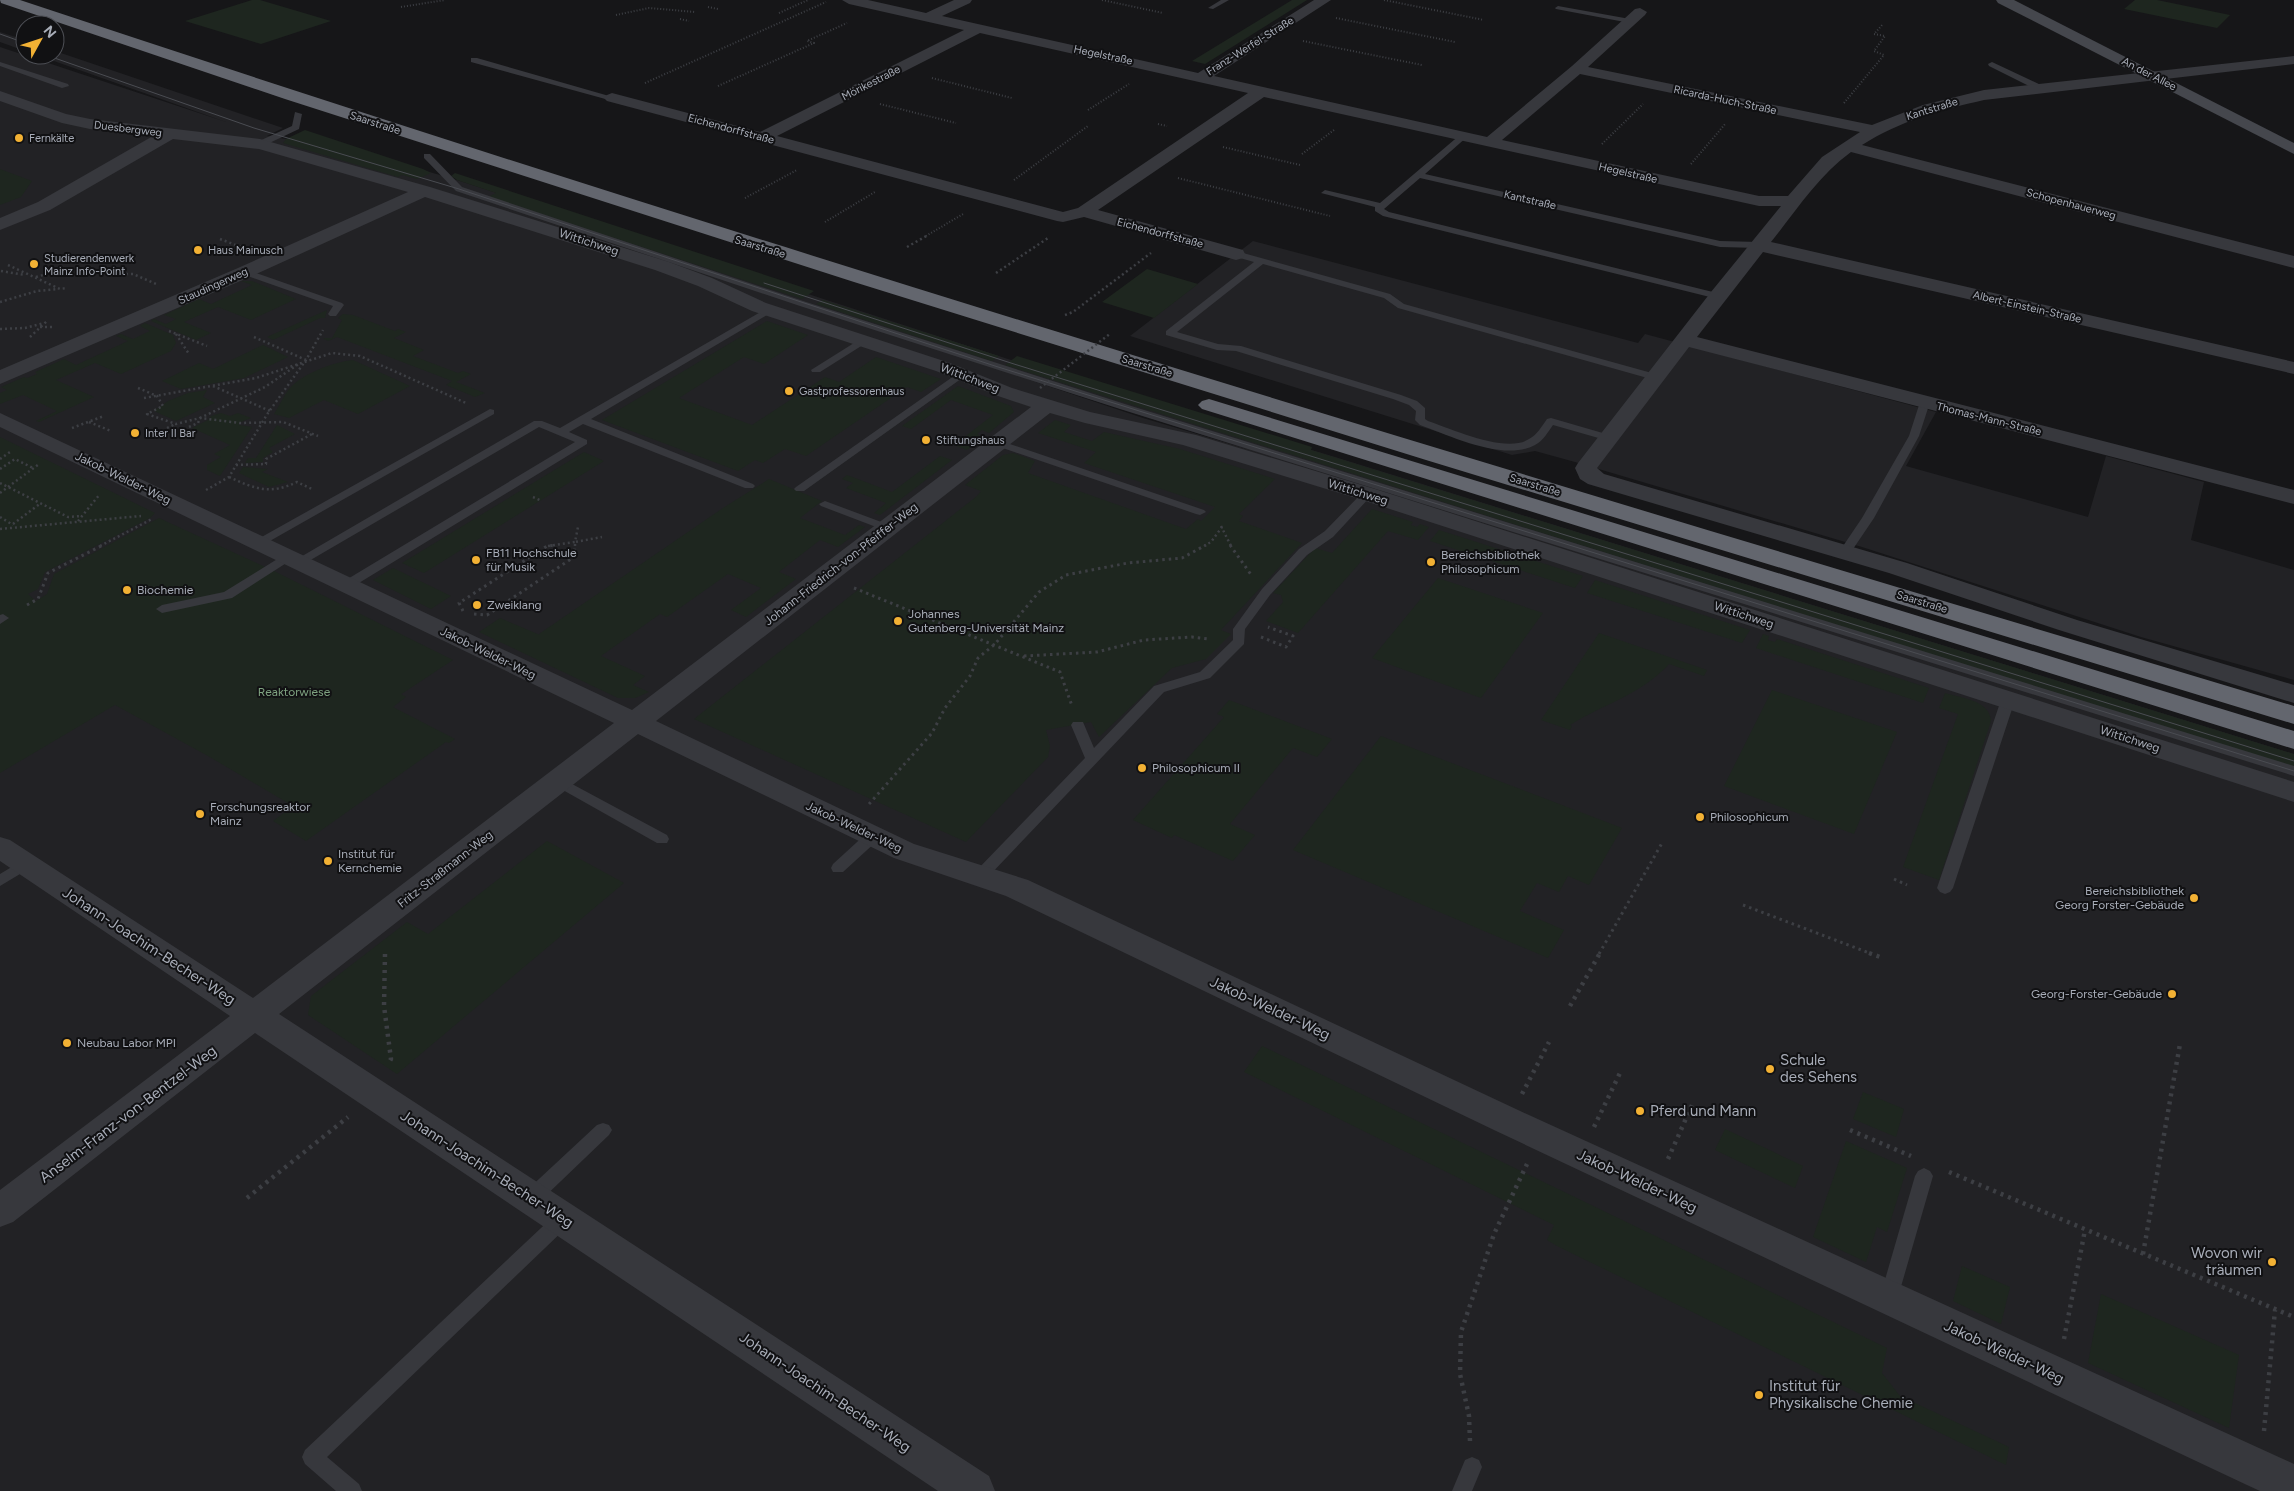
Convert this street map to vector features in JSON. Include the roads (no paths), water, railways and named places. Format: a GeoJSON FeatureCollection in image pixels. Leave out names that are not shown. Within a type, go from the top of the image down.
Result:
{"type":"FeatureCollection","features":[{"type":"Feature","properties":{"kind":"highway","name":"Saarstraße"},"geometry":{"type":"LineString","coordinates":[[6,0],[36,15]]}},
{"type":"Feature","properties":{"kind":"highway"},"geometry":{"type":"LineString","coordinates":[[41,0],[49,15]]}},
{"type":"Feature","properties":{"kind":"highway"},"geometry":{"type":"LineString","coordinates":[[0,12],[15,17]]}},
{"type":"Feature","properties":{"kind":"highway","name":"Saarstraße"},"geometry":{"type":"LineString","coordinates":[[65,27],[678,222],[2294,715]]}},
{"type":"Feature","properties":{"kind":"highway","name":"Saarstraße"},"geometry":{"type":"LineString","coordinates":[[65,28],[214,85]]}},
{"type":"Feature","properties":{"kind":"highway","name":"Saarstraße"},"geometry":{"type":"LineString","coordinates":[[293,112],[988,336],[2294,740]]}},
{"type":"Feature","properties":{"kind":"main road","name":"An der Allee"},"geometry":{"type":"LineString","coordinates":[[2003,0],[2155,76],[2294,149]]}},
{"type":"Feature","properties":{"kind":"street","name":"Hegelstraße"},"geometry":{"type":"LineString","coordinates":[[849,0],[1158,67],[1674,183],[1759,201],[1793,201]]}},
{"type":"Feature","properties":{"kind":"street"},"geometry":{"type":"LineString","coordinates":[[929,17],[965,0]]}},
{"type":"Feature","properties":{"kind":"street","name":"Franz-Werfel-Straße"},"geometry":{"type":"LineString","coordinates":[[1202,77],[1324,0]]}},
{"type":"Feature","properties":{"kind":"street"},"geometry":{"type":"LineString","coordinates":[[1490,142],[1577,69],[1635,17]]}},
{"type":"Feature","properties":{"kind":"street","name":"Mörikestraße"},"geometry":{"type":"LineString","coordinates":[[763,137],[979,28]]}},
{"type":"Feature","properties":{"kind":"street","name":"Kantstraße"},"geometry":{"type":"LineString","coordinates":[[1596,479],[1588,474],[1586,468],[1793,201],[1828,161],[1874,130],[1900,118],[1961,100],[2040,88],[2294,60]]}},
{"type":"Feature","properties":{"kind":"street","name":"Ricarda-Huch-Straße"},"geometry":{"type":"LineString","coordinates":[[1577,69],[1874,130]]}},
{"type":"Feature","properties":{"kind":"street","name":"Eichendorffstraße"},"geometry":{"type":"LineString","coordinates":[[612,98],[1054,216],[1070,217],[1084,212],[1262,91]]}},
{"type":"Feature","properties":{"kind":"street","name":"Duesbergweg"},"geometry":{"type":"LineString","coordinates":[[0,96],[62,118],[109,127],[260,144],[424,191]]}},
{"type":"Feature","properties":{"kind":"street"},"geometry":{"type":"LineString","coordinates":[[0,225],[44,206],[169,134]]}},
{"type":"Feature","properties":{"kind":"street","name":"Schopenhauerweg"},"geometry":{"type":"LineString","coordinates":[[1848,146],[2294,262]]}},
{"type":"Feature","properties":{"kind":"street","name":"Staudingerweg"},"geometry":{"type":"LineString","coordinates":[[0,378],[424,191]]}},
{"type":"Feature","properties":{"kind":"street","name":"Wittichweg"},"geometry":{"type":"LineString","coordinates":[[424,191],[662,266],[705,282],[769,310],[961,374],[1005,392],[1044,397],[1085,417],[1188,440],[1367,494],[2294,792]]}},
{"type":"Feature","properties":{"kind":"street","name":"Eichendorffstraße"},"geometry":{"type":"LineString","coordinates":[[1084,212],[1236,254]]}},
{"type":"Feature","properties":{"kind":"street","name":"Albert-Einstein-Straße"},"geometry":{"type":"LineString","coordinates":[[1759,245],[2294,368]]}},
{"type":"Feature","properties":{"kind":"street","name":"Thomas-Mann-Straße"},"geometry":{"type":"LineString","coordinates":[[1684,340],[2294,498]]}},
{"type":"Feature","properties":{"kind":"street","name":"Johann-Friedrich-von-Pfeiffer-Weg"},"geometry":{"type":"LineString","coordinates":[[636,722],[998,443],[1044,397]]}},
{"type":"Feature","properties":{"kind":"street","name":"Jakob-Welder-Weg"},"geometry":{"type":"LineString","coordinates":[[0,419],[170,509],[257,543],[904,851],[1017,888],[1655,1190],[1890,1297],[2057,1377],[2277,1478]]}},
{"type":"Feature","properties":{"kind":"street","name":"Saarstraße"},"geometry":{"type":"LineString","coordinates":[[1596,479],[1845,552],[2068,625],[2294,694]]}},
{"type":"Feature","properties":{"kind":"street","name":"Fritz-Straßmann-Weg"},"geometry":{"type":"LineString","coordinates":[[255,1016],[636,722]]}},
{"type":"Feature","properties":{"kind":"street","name":"Johann-Joachim-Becher-Weg"},"geometry":{"type":"LineString","coordinates":[[8,864],[255,1016],[974,1491]]}},
{"type":"Feature","properties":{"kind":"street","name":"Anselm-Franz-von-Bentzel-Weg"},"geometry":{"type":"LineString","coordinates":[[0,1211],[255,1016]]}},
{"type":"Feature","properties":{"kind":"lane"},"geometry":{"type":"LineString","coordinates":[[1212,8],[1226,0]]}},
{"type":"Feature","properties":{"kind":"lane"},"geometry":{"type":"LineString","coordinates":[[1558,8],[1635,17]]}},
{"type":"Feature","properties":{"kind":"lane","name":"Eichendorffstraße"},"geometry":{"type":"LineString","coordinates":[[474,60],[612,98]]}},
{"type":"Feature","properties":{"kind":"lane"},"geometry":{"type":"LineString","coordinates":[[0,64],[65,86]]}},
{"type":"Feature","properties":{"kind":"lane"},"geometry":{"type":"LineString","coordinates":[[1992,64],[2040,88]]}},
{"type":"Feature","properties":{"kind":"lane"},"geometry":{"type":"LineString","coordinates":[[260,144],[296,127],[293,112]]}},
{"type":"Feature","properties":{"kind":"lane"},"geometry":{"type":"LineString","coordinates":[[1384,210],[1419,175],[1464,136]]}},
{"type":"Feature","properties":{"kind":"lane","name":"Saarstraße"},"geometry":{"type":"LineString","coordinates":[[427,156],[459,189],[723,278],[1124,407],[2294,771]]}},
{"type":"Feature","properties":{"kind":"lane","name":"Kantstraße"},"geometry":{"type":"LineString","coordinates":[[1419,175],[1720,244],[1759,245]]}},
{"type":"Feature","properties":{"kind":"lane"},"geometry":{"type":"LineString","coordinates":[[1325,193],[1718,296]]}},
{"type":"Feature","properties":{"kind":"lane"},"geometry":{"type":"LineString","coordinates":[[1236,254],[1387,296],[1401,306],[1655,377]]}},
{"type":"Feature","properties":{"kind":"lane"},"geometry":{"type":"LineString","coordinates":[[1260,261],[1170,333],[1216,347],[1237,348],[1397,397],[1413,403],[1421,410],[1420,420],[1424,423],[1485,443],[1514,447],[1524,446],[1533,443],[1551,421],[1609,438]]}},
{"type":"Feature","properties":{"kind":"lane"},"geometry":{"type":"LineString","coordinates":[[244,272],[339,305],[333,314]]}},
{"type":"Feature","properties":{"kind":"lane"},"geometry":{"type":"LineString","coordinates":[[561,432],[769,310]]}},
{"type":"Feature","properties":{"kind":"lane"},"geometry":{"type":"LineString","coordinates":[[816,370],[862,341]]}},
{"type":"Feature","properties":{"kind":"lane"},"geometry":{"type":"LineString","coordinates":[[800,489],[961,374]]}},
{"type":"Feature","properties":{"kind":"lane"},"geometry":{"type":"LineString","coordinates":[[1845,552],[1868,518],[1914,436],[1925,402]]}},
{"type":"Feature","properties":{"kind":"lane"},"geometry":{"type":"LineString","coordinates":[[257,543],[490,412]]}},
{"type":"Feature","properties":{"kind":"lane"},"geometry":{"type":"LineString","coordinates":[[583,420],[749,486]]}},
{"type":"Feature","properties":{"kind":"lane"},"geometry":{"type":"LineString","coordinates":[[162,609],[228,595],[538,423],[583,442],[345,586]]}},
{"type":"Feature","properties":{"kind":"lane"},"geometry":{"type":"LineString","coordinates":[[998,443],[1200,512]]}},
{"type":"Feature","properties":{"kind":"lane"},"geometry":{"type":"LineString","coordinates":[[981,875],[1159,689],[1205,675],[1239,641],[1239,628],[1266,592],[1303,552],[1330,534],[1367,494]]}},
{"type":"Feature","properties":{"kind":"lane"},"geometry":{"type":"LineString","coordinates":[[825,504],[888,528]]}},
{"type":"Feature","properties":{"kind":"lane"},"geometry":{"type":"LineString","coordinates":[[1945,888],[2008,700]]}},
{"type":"Feature","properties":{"kind":"lane"},"geometry":{"type":"LineString","coordinates":[[1078,726],[1092,759]]}},
{"type":"Feature","properties":{"kind":"lane"},"geometry":{"type":"LineString","coordinates":[[558,782],[662,839]]}},
{"type":"Feature","properties":{"kind":"lane"},"geometry":{"type":"LineString","coordinates":[[838,868],[861,831]]}},
{"type":"Feature","properties":{"kind":"lane"},"geometry":{"type":"LineString","coordinates":[[531,1198],[603,1130]]}},
{"type":"Feature","properties":{"kind":"lane"},"geometry":{"type":"LineString","coordinates":[[1890,1297],[1922,1168]]}},
{"type":"Feature","properties":{"kind":"lane"},"geometry":{"type":"LineString","coordinates":[[352,1491],[312,1457],[563,1219]]}},
{"type":"Feature","properties":{"kind":"lane"},"geometry":{"type":"LineString","coordinates":[[1462,1491],[1472,1467]]}},
{"type":"Feature","properties":{"kind":"tram line"},"geometry":{"type":"LineString","coordinates":[[0,34],[15,39]]}},
{"type":"Feature","properties":{"kind":"tram line"},"geometry":{"type":"LineString","coordinates":[[65,62],[254,128],[459,189],[995,366],[2294,771]]}},
{"type":"Feature","properties":{"kind":"tram line"},"geometry":{"type":"LineString","coordinates":[[764,283],[1014,364],[2294,761]]}},
{"type":"Feature","properties":{"kind":"place","name":"Fernkälte"},"geometry":{"type":"Point","coordinates":[19,138]}},
{"type":"Feature","properties":{"kind":"place","name":"Haus Mainusch"},"geometry":{"type":"Point","coordinates":[198,250]}},
{"type":"Feature","properties":{"kind":"place","name":"Studierendenwerk Mainz Info-Point"},"geometry":{"type":"Point","coordinates":[34,264]}},
{"type":"Feature","properties":{"kind":"place","name":"Gastprofessorenhaus"},"geometry":{"type":"Point","coordinates":[789,391]}},
{"type":"Feature","properties":{"kind":"place","name":"Inter II Bar"},"geometry":{"type":"Point","coordinates":[135,433]}},
{"type":"Feature","properties":{"kind":"place","name":"Stiftungshaus"},"geometry":{"type":"Point","coordinates":[926,440]}},
{"type":"Feature","properties":{"kind":"place","name":"FB11 Hochschule für Musik"},"geometry":{"type":"Point","coordinates":[476,560]}},
{"type":"Feature","properties":{"kind":"place","name":"Bereichsbibliothek Philosophicum"},"geometry":{"type":"Point","coordinates":[1431,562]}},
{"type":"Feature","properties":{"kind":"place","name":"Biochemie"},"geometry":{"type":"Point","coordinates":[127,590]}},
{"type":"Feature","properties":{"kind":"place","name":"Zweiklang"},"geometry":{"type":"Point","coordinates":[477,605]}},
{"type":"Feature","properties":{"kind":"place","name":"Johannes Gutenberg-Universität Mainz"},"geometry":{"type":"Point","coordinates":[898,621]}},
{"type":"Feature","properties":{"kind":"place","name":"Philosophicum II"},"geometry":{"type":"Point","coordinates":[1142,768]}},
{"type":"Feature","properties":{"kind":"place","name":"Forschungsreaktor Mainz"},"geometry":{"type":"Point","coordinates":[200,814]}},
{"type":"Feature","properties":{"kind":"place","name":"Philosophicum"},"geometry":{"type":"Point","coordinates":[1700,817]}},
{"type":"Feature","properties":{"kind":"place","name":"Institut für Kernchemie"},"geometry":{"type":"Point","coordinates":[328,861]}},
{"type":"Feature","properties":{"kind":"place","name":"Bereichsbibliothek Georg Forster-Gebäude"},"geometry":{"type":"Point","coordinates":[2194,898]}},
{"type":"Feature","properties":{"kind":"place","name":"Georg-Forster-Gebäude"},"geometry":{"type":"Point","coordinates":[2172,994]}},
{"type":"Feature","properties":{"kind":"place","name":"Neubau Labor MPI"},"geometry":{"type":"Point","coordinates":[67,1043]}},
{"type":"Feature","properties":{"kind":"place","name":"Schule des Sehens"},"geometry":{"type":"Point","coordinates":[1770,1069]}},
{"type":"Feature","properties":{"kind":"place","name":"Pferd und Mann"},"geometry":{"type":"Point","coordinates":[1640,1111]}},
{"type":"Feature","properties":{"kind":"place","name":"Wovon wir träumen"},"geometry":{"type":"Point","coordinates":[2272,1262]}},
{"type":"Feature","properties":{"kind":"place","name":"Institut für Physikalische Chemie"},"geometry":{"type":"Point","coordinates":[1759,1395]}},
{"type":"Feature","properties":{"kind":"park label","name":"Reaktorwiese"},"geometry":{"type":"Point","coordinates":[294,692]}}]}
